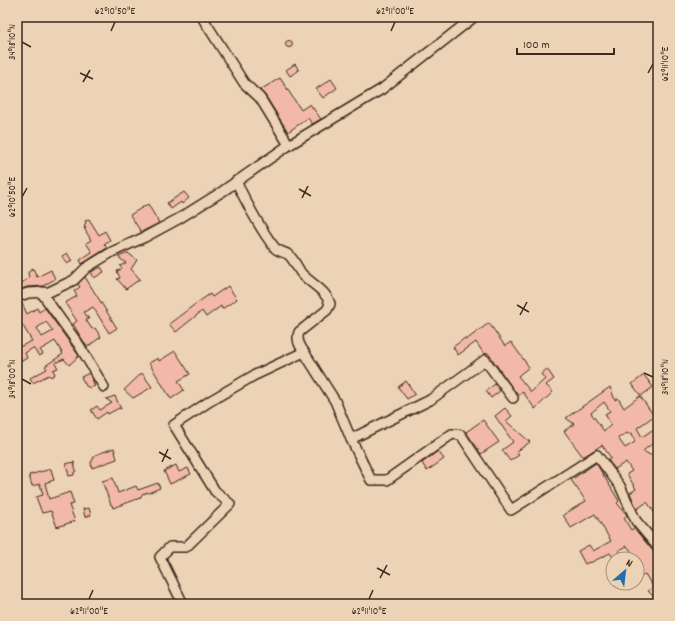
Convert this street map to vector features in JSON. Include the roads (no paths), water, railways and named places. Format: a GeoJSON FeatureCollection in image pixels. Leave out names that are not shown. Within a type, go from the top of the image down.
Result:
{"type":"FeatureCollection","features":[{"type":"Feature","properties":{"kind":"street"},"geometry":{"type":"LineString","coordinates":[[202,17],[244,83],[260,98],[289,145]]}},
{"type":"Feature","properties":{"kind":"street"},"geometry":{"type":"LineString","coordinates":[[17,297],[28,293],[49,292],[74,280],[86,268],[112,252],[145,237],[180,218],[223,191],[289,145],[382,89],[474,17]]}},
{"type":"Feature","properties":{"kind":"street"},"geometry":{"type":"LineString","coordinates":[[236,181],[267,237],[277,250],[288,255],[301,272],[320,289],[328,299],[330,304],[327,310],[299,332],[297,337],[304,352],[335,401],[371,480],[387,480],[452,434],[461,435],[511,510],[597,455],[620,486],[636,521],[658,547]]}},
{"type":"Feature","properties":{"kind":"street"},"geometry":{"type":"LineString","coordinates":[[42,292],[79,345],[104,387]]}},
{"type":"Feature","properties":{"kind":"street"},"geometry":{"type":"LineString","coordinates":[[183,604],[160,557],[170,547],[186,547],[230,504],[215,491],[174,425],[210,401],[253,376],[304,352]]}},
{"type":"Feature","properties":{"kind":"street"},"geometry":{"type":"LineString","coordinates":[[351,439],[430,400],[485,360],[513,398]]}}]}
